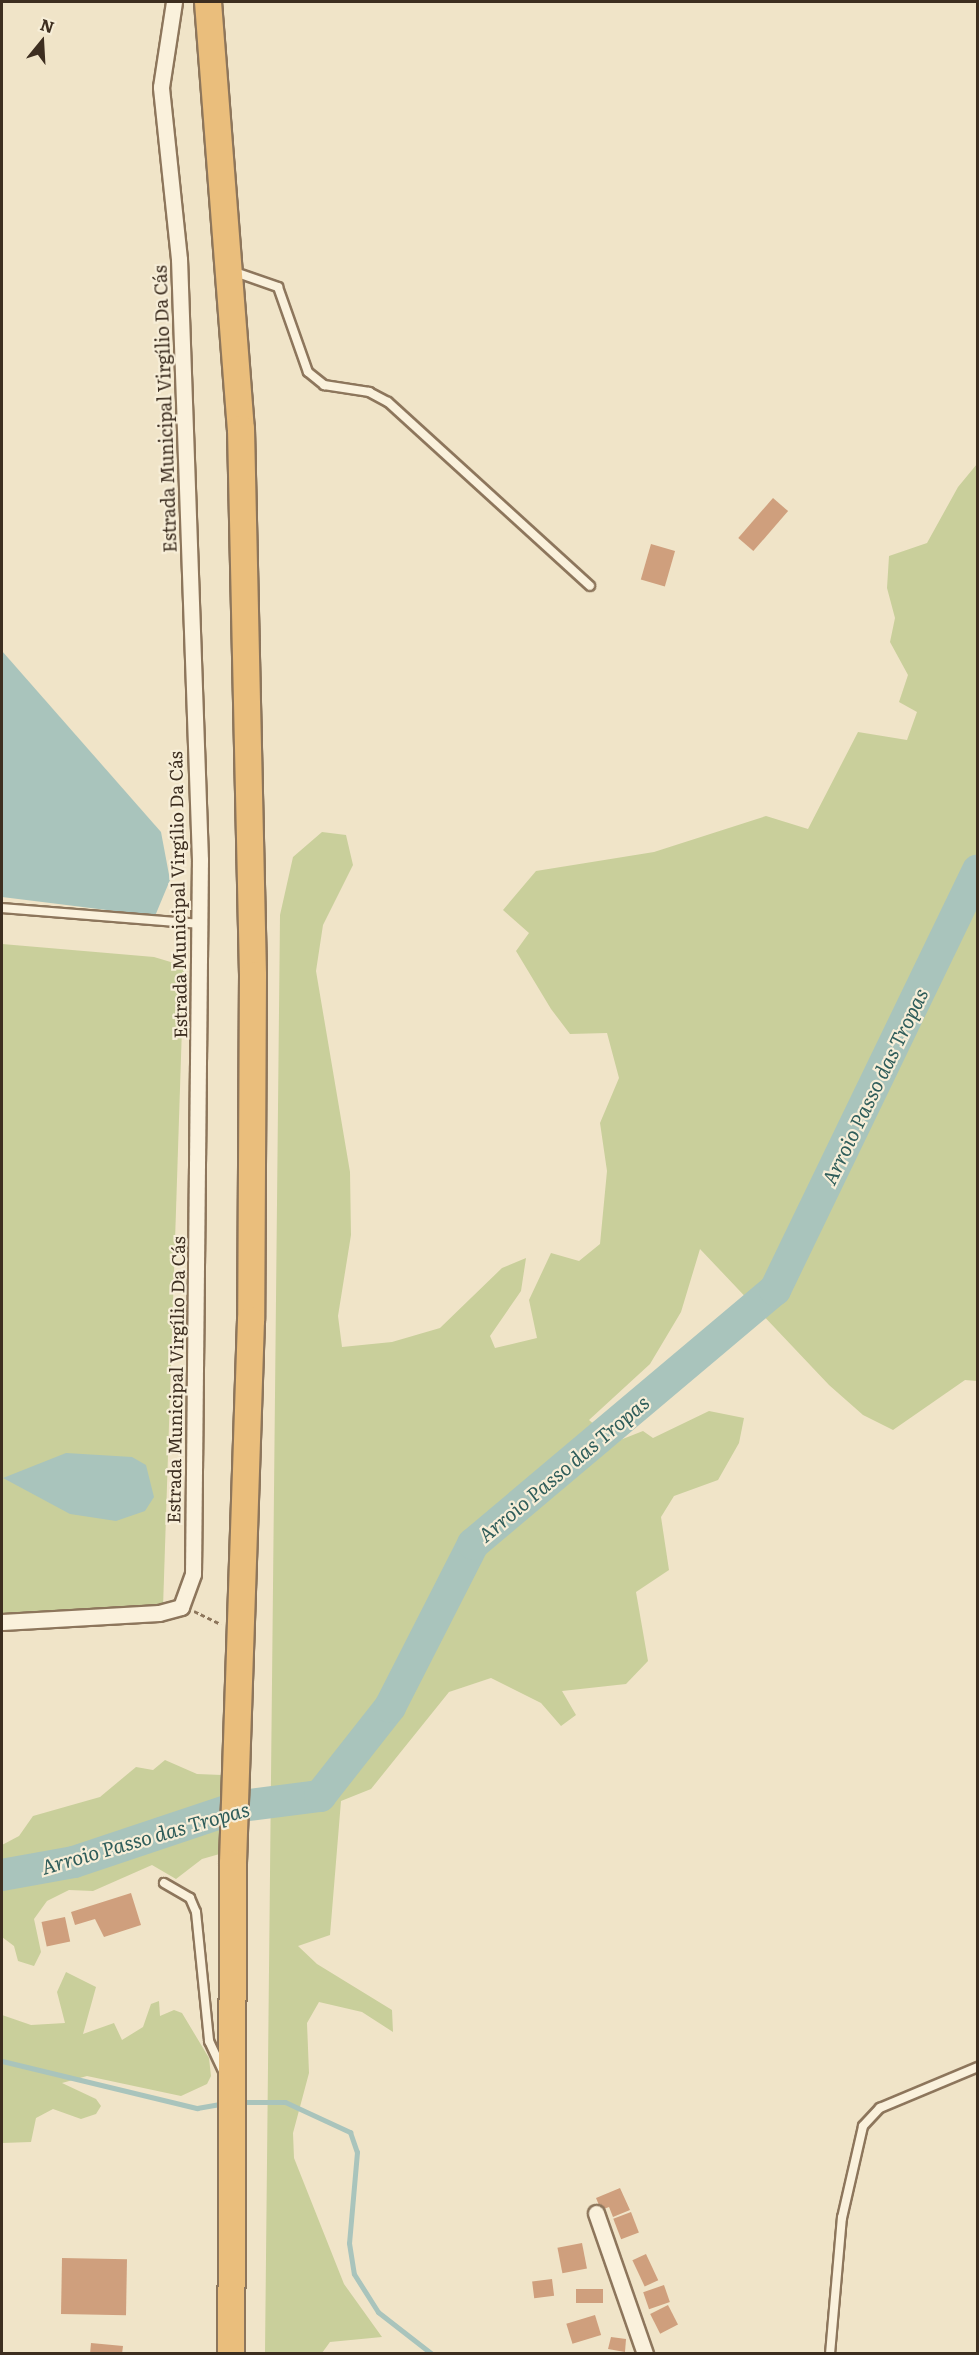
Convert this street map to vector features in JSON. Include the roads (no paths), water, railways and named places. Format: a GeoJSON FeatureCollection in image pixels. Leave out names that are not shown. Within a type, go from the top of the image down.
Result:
{"type":"FeatureCollection","features":[{"type":"Feature","properties":{"kind":"highway"},"geometry":{"type":"LineString","coordinates":[[196,2],[241,429],[253,975],[251,1320],[233,1864],[236,2084],[231,2354]]}},
{"type":"Feature","properties":{"kind":"highway"},"geometry":{"type":"LineString","coordinates":[[208,2],[226,272],[240,818],[231,1629],[237,1749]]}},
{"type":"Feature","properties":{"kind":"street","name":"Estrada Municipal Virgílio Da Cás"},"geometry":{"type":"LineString","coordinates":[[2,1622],[159,1613],[181,1607],[193,1574],[201,924],[179,259],[161,87],[174,2]]}},
{"type":"Feature","properties":{"kind":"street"},"geometry":{"type":"LineString","coordinates":[[596,2213],[645,2354]]}},
{"type":"Feature","properties":{"kind":"lane"},"geometry":{"type":"LineString","coordinates":[[226,272],[278,288],[308,372],[324,385],[369,392],[388,402],[590,586]]}},
{"type":"Feature","properties":{"kind":"lane"},"geometry":{"type":"LineString","coordinates":[[2,908],[201,924]]}},
{"type":"Feature","properties":{"kind":"lane"},"geometry":{"type":"LineString","coordinates":[[164,1883],[190,1898],[196,1912],[209,2041],[223,2071],[236,2084]]}},
{"type":"Feature","properties":{"kind":"lane"},"geometry":{"type":"LineString","coordinates":[[830,2354],[842,2218],[863,2126],[880,2108],[978,2067]]}},
{"type":"Feature","properties":{"kind":"water"},"geometry":{"type":"Polygon","coordinates":[[[2,651],[161,832],[170,880],[155,916],[2,897],[2,651]]]}},
{"type":"Feature","properties":{"kind":"water"},"geometry":{"type":"Polygon","coordinates":[[[66,1453],[132,1457],[146,1465],[154,1497],[145,1511],[116,1521],[70,1514],[3,1478],[66,1453]]]}},
{"type":"Feature","properties":{"kind":"waterway","name":"Arroio Passo das Tropas"},"geometry":{"type":"LineString","coordinates":[[2,1875],[74,1862],[241,1806],[320,1796],[390,1707],[473,1544],[775,1290],[978,870]]}},
{"type":"Feature","properties":{"kind":"waterway"},"geometry":{"type":"LineString","coordinates":[[2,2061],[197,2108],[226,2103]]}},
{"type":"Feature","properties":{"kind":"waterway"},"geometry":{"type":"LineString","coordinates":[[238,2102],[285,2102],[350,2132],[357,2152],[349,2243],[354,2274],[378,2312],[432,2354]]}}]}
